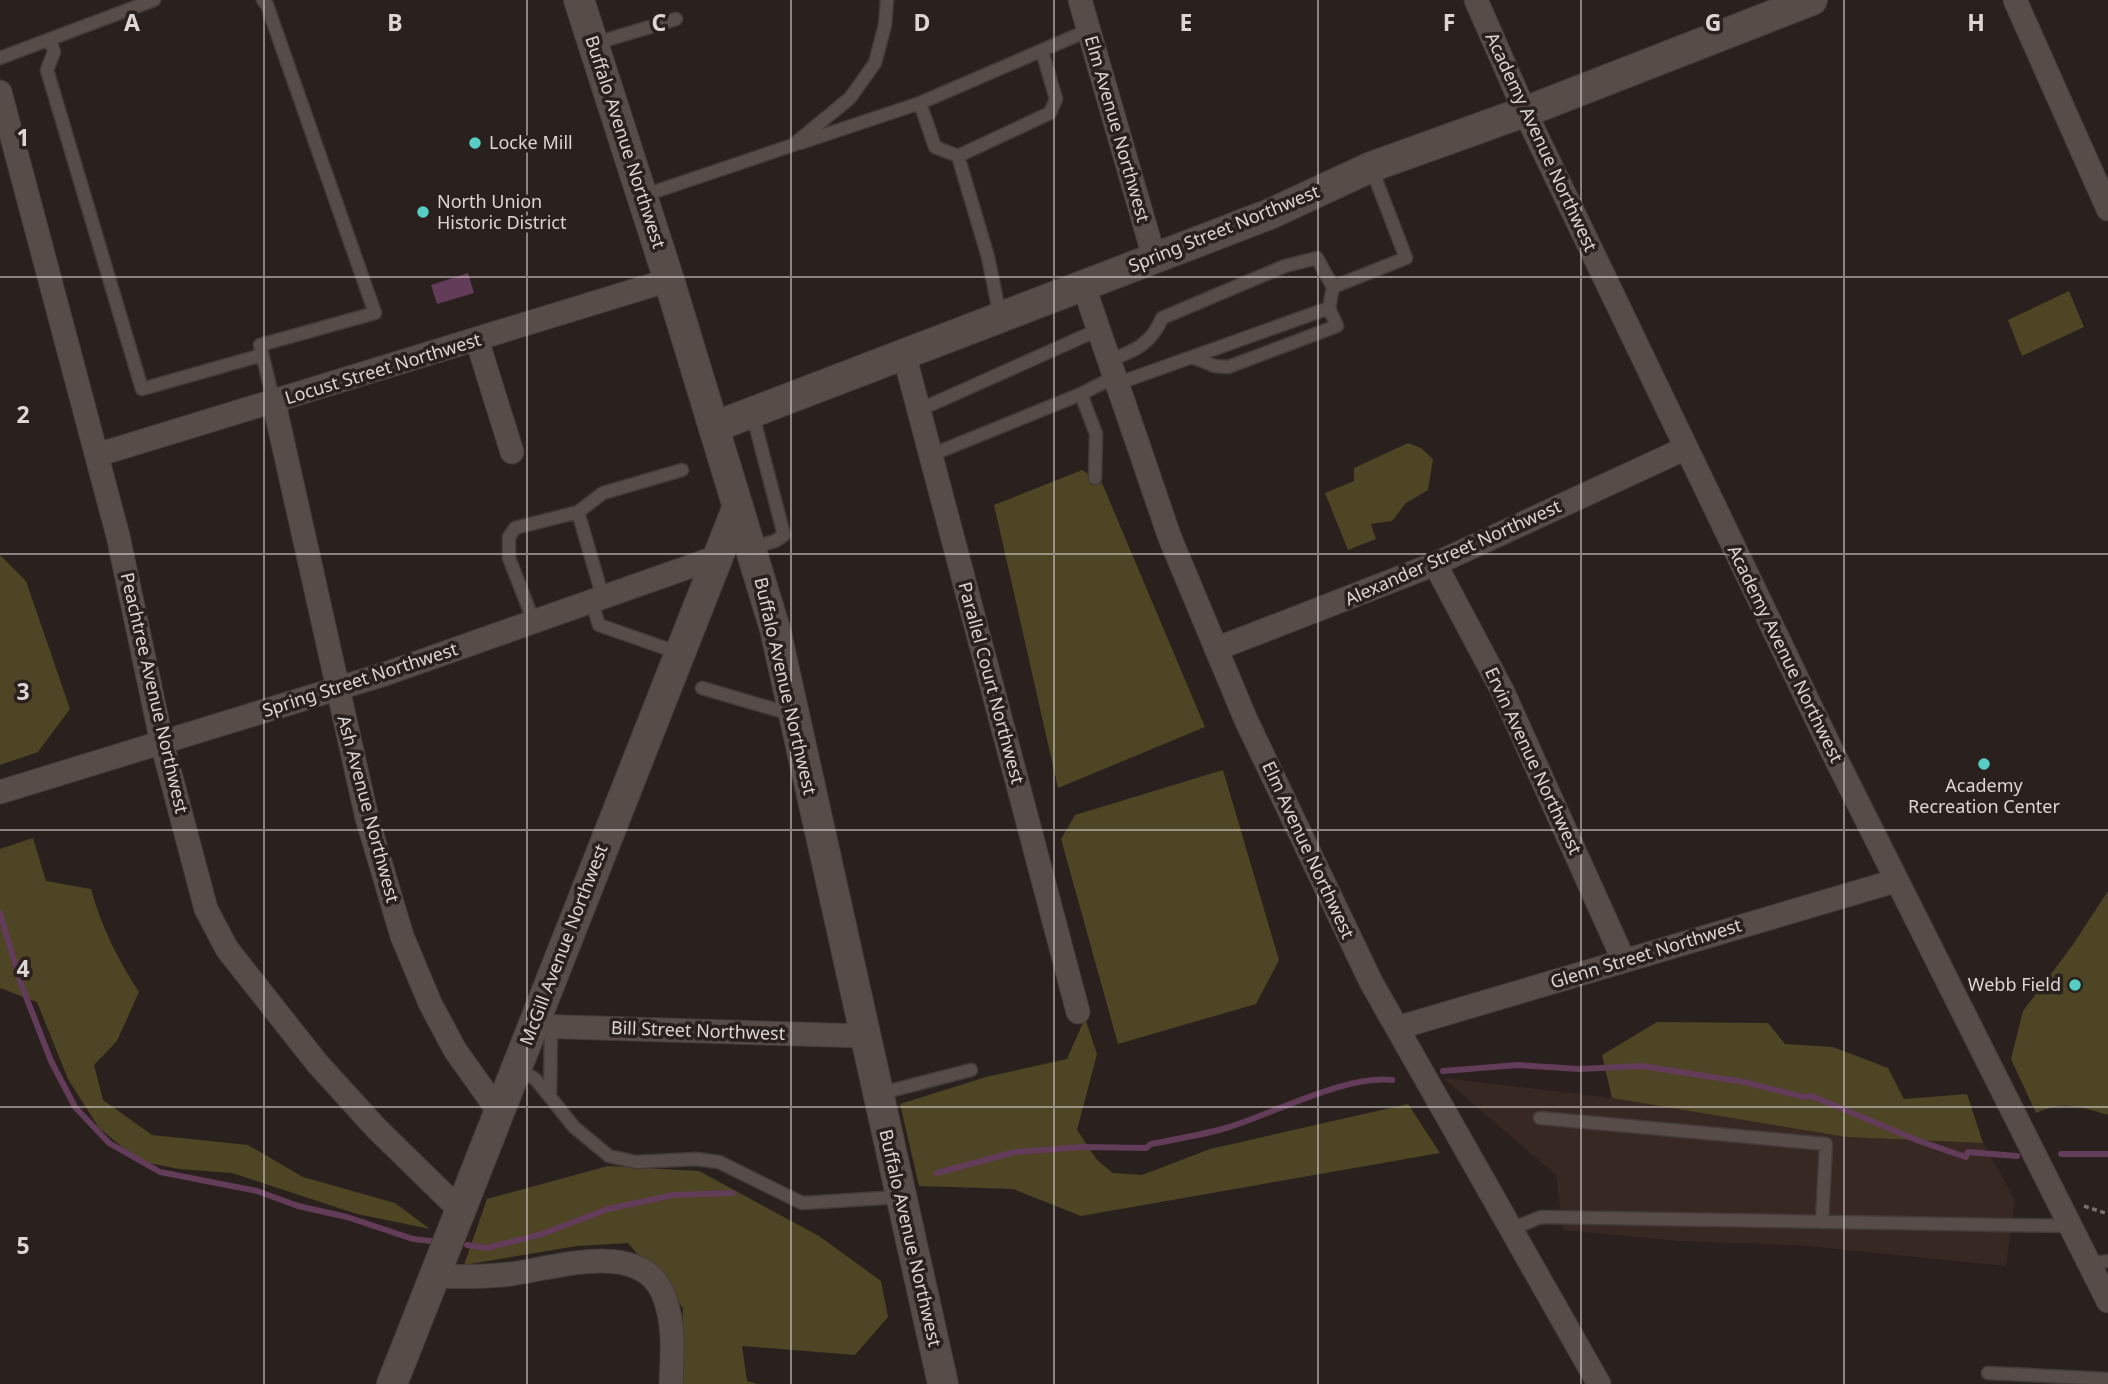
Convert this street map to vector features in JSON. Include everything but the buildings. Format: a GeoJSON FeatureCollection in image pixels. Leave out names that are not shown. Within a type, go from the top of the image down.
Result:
{"type":"FeatureCollection","features":[{"type":"Feature","properties":{"kind":"street","name":"Buffalo Avenue Northwest"},"geometry":{"type":"LineString","coordinates":[[579,0],[669,280],[775,629],[943,1384]]}},
{"type":"Feature","properties":{"kind":"street","name":"Elm Avenue Northwest"},"geometry":{"type":"LineString","coordinates":[[1080,0],[1154,257]]}},
{"type":"Feature","properties":{"kind":"street","name":"Academy Avenue Northwest"},"geometry":{"type":"LineString","coordinates":[[1476,0],[1525,112],[1895,881],[2069,1226],[2099,1263],[2108,1301]]}},
{"type":"Feature","properties":{"kind":"street","name":"Spring Street Northwest"},"geometry":{"type":"LineString","coordinates":[[714,427],[1270,214],[1371,167],[1525,112],[1812,0]]}},
{"type":"Feature","properties":{"kind":"street"},"geometry":{"type":"LineString","coordinates":[[2015,0],[2108,209]]}},
{"type":"Feature","properties":{"kind":"street","name":"Peachtree Avenue Northwest"},"geometry":{"type":"LineString","coordinates":[[0,92],[118,536],[162,743],[206,909],[227,949],[334,1082],[376,1128],[461,1212]]}},
{"type":"Feature","properties":{"kind":"street","name":"Locust Street Northwest"},"geometry":{"type":"LineString","coordinates":[[97,455],[669,280]]}},
{"type":"Feature","properties":{"kind":"street","name":"Elm Avenue Northwest"},"geometry":{"type":"LineString","coordinates":[[1083,285],[1170,538],[1216,649],[1365,970],[1599,1384]]}},
{"type":"Feature","properties":{"kind":"street"},"geometry":{"type":"LineString","coordinates":[[477,340],[512,452]]}},
{"type":"Feature","properties":{"kind":"street","name":"Parallel Court Northwest"},"geometry":{"type":"LineString","coordinates":[[904,354],[1078,1012]]}},
{"type":"Feature","properties":{"kind":"street","name":"Ash Avenue Northwest"},"geometry":{"type":"LineString","coordinates":[[274,403],[367,818],[402,936],[430,1003],[456,1050],[499,1112]]}},
{"type":"Feature","properties":{"kind":"street","name":"Alexander Street Northwest"},"geometry":{"type":"LineString","coordinates":[[1216,649],[1435,565],[1686,448]]}},
{"type":"Feature","properties":{"kind":"street","name":"McGill Avenue Northwest"},"geometry":{"type":"LineString","coordinates":[[391,1384],[436,1276],[516,1067],[541,1027],[679,653],[738,506]]}},
{"type":"Feature","properties":{"kind":"street","name":"Spring Street Northwest"},"geometry":{"type":"LineString","coordinates":[[0,792],[385,674],[717,558]]}},
{"type":"Feature","properties":{"kind":"street","name":"Ervin Avenue Northwest"},"geometry":{"type":"LineString","coordinates":[[1435,565],[1502,690],[1624,961]]}},
{"type":"Feature","properties":{"kind":"street","name":"Glenn Street Northwest"},"geometry":{"type":"LineString","coordinates":[[1397,1028],[1895,881]]}},
{"type":"Feature","properties":{"kind":"street","name":"Bill Street Northwest"},"geometry":{"type":"LineString","coordinates":[[541,1027],[864,1036]]}},
{"type":"Feature","properties":{"kind":"street"},"geometry":{"type":"LineString","coordinates":[[436,1276],[510,1274],[592,1261],[614,1260],[634,1266],[649,1276],[665,1296],[673,1330],[671,1384]]}},
{"type":"Feature","properties":{"kind":"lane"},"geometry":{"type":"LineString","coordinates":[[0,58],[154,0]]}},
{"type":"Feature","properties":{"kind":"lane"},"geometry":{"type":"LineString","coordinates":[[262,0],[267,5],[306,111],[375,313],[260,345],[274,403]]}},
{"type":"Feature","properties":{"kind":"lane"},"geometry":{"type":"LineString","coordinates":[[793,145],[850,98],[874,63],[885,26],[887,0]]}},
{"type":"Feature","properties":{"kind":"lane"},"geometry":{"type":"LineString","coordinates":[[593,44],[676,19]]}},
{"type":"Feature","properties":{"kind":"lane"},"geometry":{"type":"LineString","coordinates":[[642,196],[920,103],[1089,30]]}},
{"type":"Feature","properties":{"kind":"lane"},"geometry":{"type":"LineString","coordinates":[[50,40],[54,52],[47,70],[142,389],[262,355]]}},
{"type":"Feature","properties":{"kind":"lane"},"geometry":{"type":"LineString","coordinates":[[920,103],[935,147],[958,156],[1050,113],[1056,99],[1042,51]]}},
{"type":"Feature","properties":{"kind":"lane"},"geometry":{"type":"LineString","coordinates":[[958,156],[988,257],[1000,317]]}},
{"type":"Feature","properties":{"kind":"lane"},"geometry":{"type":"LineString","coordinates":[[1333,287],[1406,258],[1371,167]]}},
{"type":"Feature","properties":{"kind":"lane"},"geometry":{"type":"LineString","coordinates":[[931,455],[1081,394],[1115,373],[1158,328],[1162,318],[1285,266],[1317,258],[1333,287],[1329,308],[1337,327],[1228,367],[1215,366],[1192,357]]}},
{"type":"Feature","properties":{"kind":"lane"},"geometry":{"type":"LineString","coordinates":[[1115,373],[1192,357],[1329,308]]}},
{"type":"Feature","properties":{"kind":"lane"},"geometry":{"type":"LineString","coordinates":[[919,410],[1100,329]]}},
{"type":"Feature","properties":{"kind":"lane"},"geometry":{"type":"LineString","coordinates":[[1081,394],[1096,434],[1095,478]]}},
{"type":"Feature","properties":{"kind":"lane"},"geometry":{"type":"LineString","coordinates":[[751,548],[775,541],[784,535],[752,412]]}},
{"type":"Feature","properties":{"kind":"lane"},"geometry":{"type":"LineString","coordinates":[[534,622],[509,558],[509,537],[515,528],[578,512],[603,492],[682,470]]}},
{"type":"Feature","properties":{"kind":"lane"},"geometry":{"type":"LineString","coordinates":[[578,512],[597,600],[599,625],[679,653]]}},
{"type":"Feature","properties":{"kind":"lane"},"geometry":{"type":"LineString","coordinates":[[702,688],[794,716]]}},
{"type":"Feature","properties":{"kind":"lane"},"geometry":{"type":"LineString","coordinates":[[541,1027],[550,1097]]}},
{"type":"Feature","properties":{"kind":"lane"},"geometry":{"type":"LineString","coordinates":[[516,1067],[537,1080],[575,1127],[609,1156],[636,1162],[696,1159],[719,1162],[802,1203],[901,1197]]}},
{"type":"Feature","properties":{"kind":"lane"},"geometry":{"type":"LineString","coordinates":[[877,1094],[971,1070]]}},
{"type":"Feature","properties":{"kind":"lane"},"geometry":{"type":"LineString","coordinates":[[1539,1118],[1826,1144],[1822,1222]]}},
{"type":"Feature","properties":{"kind":"lane"},"geometry":{"type":"LineString","coordinates":[[1511,1229],[1541,1217],[2069,1226]]}},
{"type":"Feature","properties":{"kind":"lane"},"geometry":{"type":"LineString","coordinates":[[1988,1373],[2108,1379]]}},
{"type":"Feature","properties":{"kind":"shaded area"},"geometry":{"type":"Polygon","coordinates":[[[468,273],[474,293],[437,304],[431,285],[468,273]]]}},
{"type":"Feature","properties":{"kind":"shaded area"},"geometry":{"type":"Polygon","coordinates":[[[2069,291],[2084,327],[2022,356],[2008,320],[2069,291]]]}},
{"type":"Feature","properties":{"kind":"shaded area"},"geometry":{"type":"Polygon","coordinates":[[[1408,443],[1421,448],[1433,459],[1428,490],[1406,503],[1392,521],[1371,524],[1376,539],[1348,550],[1325,493],[1354,481],[1354,468],[1408,443]]]}},
{"type":"Feature","properties":{"kind":"shaded area"},"geometry":{"type":"Polygon","coordinates":[[[1082,470],[1102,483],[1205,727],[1058,788],[994,505],[1082,470]]]}},
{"type":"Feature","properties":{"kind":"shaded area"},"geometry":{"type":"Polygon","coordinates":[[[0,555],[26,581],[70,709],[38,752],[0,765],[0,555]]]}},
{"type":"Feature","properties":{"kind":"shaded area"},"geometry":{"type":"Polygon","coordinates":[[[1223,770],[1279,960],[1256,1004],[1118,1044],[1061,839],[1075,815],[1223,770]]]}},
{"type":"Feature","properties":{"kind":"shaded area"},"geometry":{"type":"Polygon","coordinates":[[[33,838],[46,881],[91,889],[111,942],[139,992],[117,1041],[94,1065],[103,1100],[152,1135],[248,1145],[303,1177],[395,1203],[430,1229],[357,1214],[232,1173],[179,1169],[139,1161],[99,1128],[68,1079],[37,1002],[0,988],[0,849],[33,838]]]}},
{"type":"Feature","properties":{"kind":"shaded area","name":"Webb Field"},"geometry":{"type":"Polygon","coordinates":[[[2108,891],[2108,1115],[2080,1107],[2064,1106],[2036,1113],[2011,1059],[2023,1011],[2072,946],[2108,891]]]}},
{"type":"Feature","properties":{"kind":"shaded area"},"geometry":{"type":"Polygon","coordinates":[[[1085,1018],[1097,1054],[1077,1130],[1097,1160],[1113,1173],[1142,1175],[1210,1149],[1408,1104],[1440,1153],[1081,1216],[1013,1189],[919,1186],[900,1104],[986,1077],[1067,1059],[1085,1018]]]}},
{"type":"Feature","properties":{"kind":"shaded area"},"geometry":{"type":"Polygon","coordinates":[[[1657,1022],[1768,1023],[1785,1044],[1833,1047],[1888,1068],[1904,1099],[1967,1094],[1983,1143],[1846,1137],[1612,1098],[1602,1055],[1657,1022]]]}},
{"type":"Feature","properties":{"kind":"shaded area"},"geometry":{"type":"Polygon","coordinates":[[[1443,1078],[1612,1098],[1846,1137],[1983,1143],[2015,1200],[2006,1266],[1797,1245],[1680,1241],[1563,1230],[1556,1175],[1443,1078]]]}},
{"type":"Feature","properties":{"kind":"shaded area"},"geometry":{"type":"Polygon","coordinates":[[[608,1166],[699,1171],[819,1236],[881,1281],[888,1317],[855,1355],[742,1346],[747,1381],[757,1384],[679,1384],[683,1308],[628,1243],[577,1246],[464,1265],[487,1199],[608,1166]]]}},
{"type":"Feature","properties":{"kind":"waterway"},"geometry":{"type":"LineString","coordinates":[[0,913],[21,984],[51,1061],[75,1107],[109,1143],[160,1172],[257,1191],[298,1206],[347,1217],[413,1239],[431,1241]]}},
{"type":"Feature","properties":{"kind":"waterway"},"geometry":{"type":"LineString","coordinates":[[1443,1071],[1518,1065],[1579,1069],[1642,1066],[1744,1082],[1804,1097],[1812,1096],[1919,1141],[1966,1157],[1968,1152],[2017,1156]]}},
{"type":"Feature","properties":{"kind":"waterway"},"geometry":{"type":"LineString","coordinates":[[937,1173],[1015,1152],[1082,1147],[1146,1148],[1151,1144],[1226,1128],[1352,1083],[1392,1080]]}},
{"type":"Feature","properties":{"kind":"waterway"},"geometry":{"type":"LineString","coordinates":[[2061,1154],[2108,1154]]}},
{"type":"Feature","properties":{"kind":"waterway"},"geometry":{"type":"LineString","coordinates":[[467,1245],[487,1248],[542,1234],[608,1209],[673,1195],[732,1193]]}},
{"type":"Feature","properties":{"kind":"place","name":"Locke Mill"},"geometry":{"type":"Point","coordinates":[475,143]}},
{"type":"Feature","properties":{"kind":"place","name":"North Union Historic District"},"geometry":{"type":"Point","coordinates":[423,212]}},
{"type":"Feature","properties":{"kind":"place","name":"Academy Recreation Center"},"geometry":{"type":"Point","coordinates":[1984,764]}},
{"type":"Feature","properties":{"kind":"place","name":"Webb Field"},"geometry":{"type":"Point","coordinates":[2075,985]}}]}
